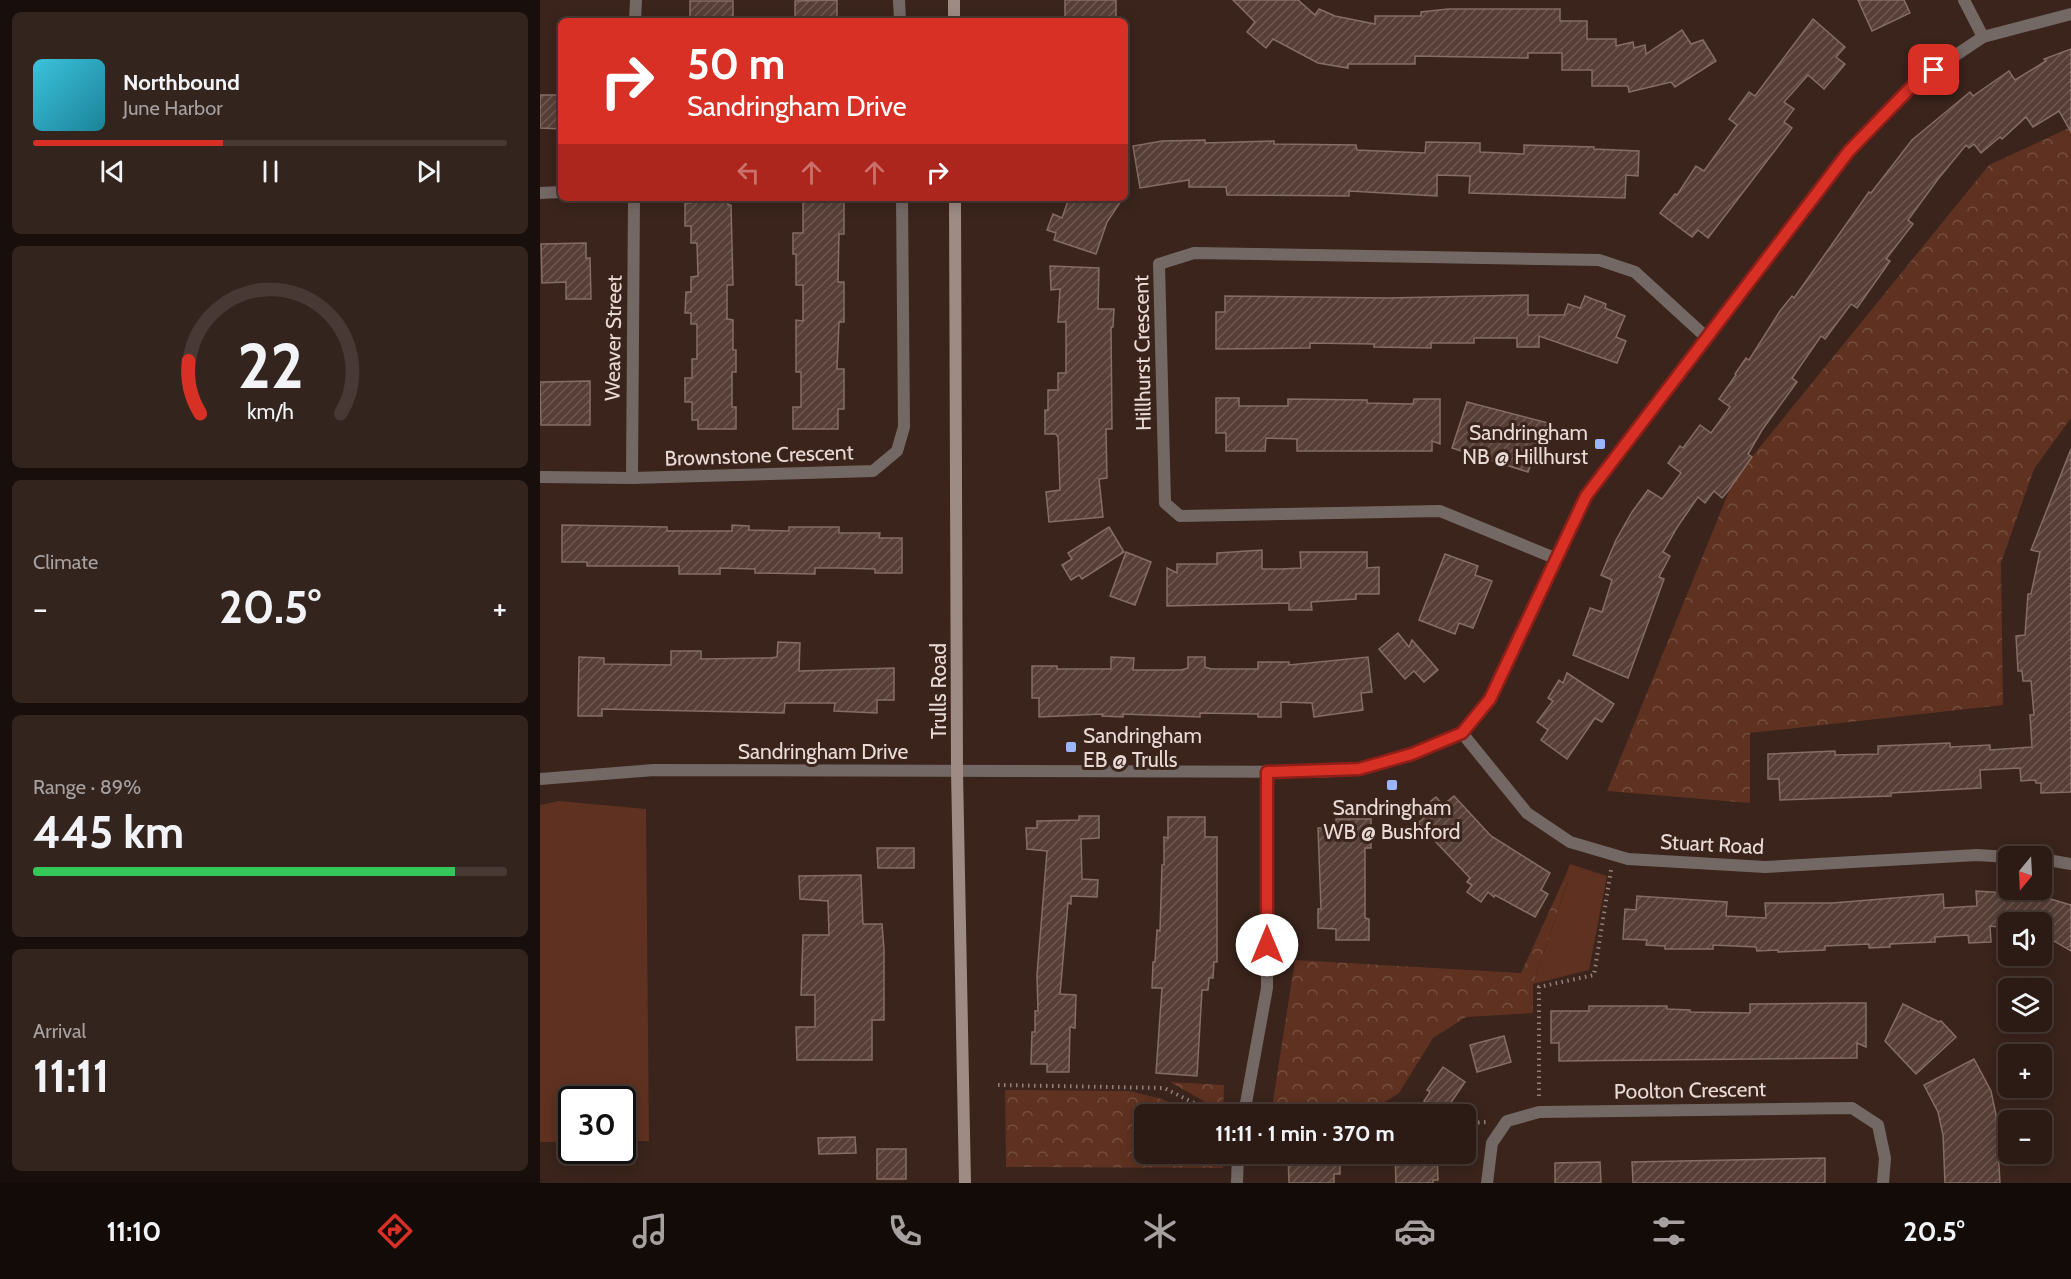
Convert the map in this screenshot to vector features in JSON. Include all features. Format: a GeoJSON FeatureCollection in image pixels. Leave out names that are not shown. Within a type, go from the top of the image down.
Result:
{"type":"FeatureCollection","features":[{"type":"Feature","properties":{"kind":"street"},"geometry":{"type":"LineString","coordinates":[[635,18],[636,0]]}},
{"type":"Feature","properties":{"kind":"street"},"geometry":{"type":"LineString","coordinates":[[899,0],[900,18]]}},
{"type":"Feature","properties":{"kind":"street"},"geometry":{"type":"LineString","coordinates":[[954,0],[954,18]]}},
{"type":"Feature","properties":{"kind":"street"},"geometry":{"type":"LineString","coordinates":[[1964,0],[1983,38]]}},
{"type":"Feature","properties":{"kind":"street","name":"Sandringham Drive"},"geometry":{"type":"LineString","coordinates":[[540,779],[654,770],[1267,772],[1359,769],[1412,754],[1462,733],[1490,699],[1586,496],[1849,151],[1917,81],[1983,38],[2071,14]]}},
{"type":"Feature","properties":{"kind":"street"},"geometry":{"type":"LineString","coordinates":[[540,193],[558,192]]}},
{"type":"Feature","properties":{"kind":"street","name":"Weaver Street"},"geometry":{"type":"LineString","coordinates":[[632,478],[634,201]]}},
{"type":"Feature","properties":{"kind":"street","name":"Brownstone Crescent"},"geometry":{"type":"LineString","coordinates":[[540,477],[632,478],[873,471],[897,451],[904,427],[902,201]]}},
{"type":"Feature","properties":{"kind":"street","name":"Trulls Road"},"geometry":{"type":"LineString","coordinates":[[955,201],[957,771],[965,1183]]}},
{"type":"Feature","properties":{"kind":"street","name":"Hillhurst Crescent"},"geometry":{"type":"LineString","coordinates":[[1557,559],[1440,511],[1180,516],[1165,503],[1160,264],[1194,253],[1599,260],[1635,272],[1706,337]]}},
{"type":"Feature","properties":{"kind":"street","name":"Stuart Road"},"geometry":{"type":"LineString","coordinates":[[1462,733],[1527,813],[1570,842],[1628,859],[1765,867],[1977,855],[1998,856]]}},
{"type":"Feature","properties":{"kind":"street"},"geometry":{"type":"LineString","coordinates":[[1246,1104],[1267,988],[1267,772]]}},
{"type":"Feature","properties":{"kind":"street"},"geometry":{"type":"LineString","coordinates":[[2052,861],[2071,864]]}},
{"type":"Feature","properties":{"kind":"street","name":"Poolton Crescent"},"geometry":{"type":"LineString","coordinates":[[1487,1183],[1492,1143],[1507,1121],[1539,1112],[1852,1108],[1878,1125],[1885,1158],[1883,1183]]}},
{"type":"Feature","properties":{"kind":"street"},"geometry":{"type":"LineString","coordinates":[[1237,1183],[1238,1164]]}},
{"type":"Feature","properties":{"kind":"path"},"geometry":{"type":"LineString","coordinates":[[1539,1112],[1539,987],[1594,975],[1614,855]]}},
{"type":"Feature","properties":{"kind":"path"},"geometry":{"type":"LineString","coordinates":[[998,1085],[1164,1088],[1196,1104]]}},
{"type":"Feature","properties":{"kind":"green space"},"geometry":{"type":"Polygon","coordinates":[[[2071,127],[2071,418],[2034,469],[2001,563],[2003,705],[1750,733],[1750,803],[1607,791],[1734,479],[1989,165],[2071,127]]]}},
{"type":"Feature","properties":{"kind":"green space"},"geometry":{"type":"Polygon","coordinates":[[[559,801],[646,809],[649,1141],[636,1141],[636,1086],[558,1086],[558,1142],[540,1142],[540,805],[559,801]]]}},
{"type":"Feature","properties":{"kind":"green space"},"geometry":{"type":"Polygon","coordinates":[[[1570,864],[1607,876],[1589,970],[1533,984],[1568,882],[1564,879],[1570,864]]]}},
{"type":"Feature","properties":{"kind":"green space"},"geometry":{"type":"Polygon","coordinates":[[[1564,879],[1568,881],[1533,984],[1533,1013],[1466,1017],[1433,1038],[1399,1093],[1382,1104],[1273,1104],[1295,960],[1521,973],[1564,879]]]}},
{"type":"Feature","properties":{"kind":"green space"},"geometry":{"type":"Polygon","coordinates":[[[1170,1082],[1224,1085],[1223,1104],[1209,1104],[1170,1082]]]}},
{"type":"Feature","properties":{"kind":"green space"},"geometry":{"type":"Polygon","coordinates":[[[1005,1090],[1129,1091],[1162,1099],[1172,1104],[1134,1104],[1134,1164],[1223,1164],[1223,1168],[1006,1167],[1005,1090]]]}},
{"type":"Feature","properties":{"kind":"building"},"geometry":{"type":"Polygon","coordinates":[[[837,0],[837,18],[795,18],[795,1],[837,0]]]}},
{"type":"Feature","properties":{"kind":"building"},"geometry":{"type":"Polygon","coordinates":[[[1065,0],[1116,0],[1116,18],[1065,18],[1065,0]]]}},
{"type":"Feature","properties":{"kind":"building"},"geometry":{"type":"Polygon","coordinates":[[[1233,0],[1298,0],[1315,15],[1319,9],[1335,16],[1375,24],[1375,16],[1421,16],[1421,12],[1448,9],[1560,9],[1560,21],[1587,21],[1587,39],[1616,39],[1616,46],[1633,42],[1634,48],[1645,45],[1646,54],[1682,30],[1691,44],[1703,40],[1716,61],[1675,87],[1671,82],[1629,92],[1628,86],[1592,86],[1592,70],[1562,70],[1562,53],[1528,53],[1528,58],[1415,56],[1415,64],[1348,64],[1348,68],[1318,63],[1273,39],[1266,48],[1247,32],[1255,22],[1233,0]]]}},
{"type":"Feature","properties":{"kind":"building"},"geometry":{"type":"Polygon","coordinates":[[[1858,0],[1904,0],[1910,13],[1872,31],[1858,0]]]}},
{"type":"Feature","properties":{"kind":"building"},"geometry":{"type":"Polygon","coordinates":[[[690,1],[733,1],[733,18],[690,18],[690,1]]]}},
{"type":"Feature","properties":{"kind":"building"},"geometry":{"type":"Polygon","coordinates":[[[1813,19],[1845,47],[1836,57],[1845,64],[1824,89],[1808,75],[1784,102],[1794,109],[1784,122],[1792,128],[1708,238],[1698,230],[1692,237],[1660,213],[1675,194],[1677,195],[1696,166],[1704,171],[1737,125],[1729,119],[1749,92],[1755,96],[1813,19]]]}},
{"type":"Feature","properties":{"kind":"building"},"geometry":{"type":"Polygon","coordinates":[[[2071,49],[2071,132],[2059,111],[2033,127],[2026,117],[2002,139],[2000,137],[1981,153],[1974,144],[1969,148],[1966,145],[1938,179],[1908,220],[1913,224],[1886,259],[1890,261],[1857,308],[1851,304],[1825,339],[1821,336],[1792,378],[1797,382],[1762,430],[1748,454],[1752,457],[1728,491],[1722,498],[1714,491],[1705,503],[1698,497],[1678,526],[1663,552],[1670,556],[1659,577],[1664,579],[1628,678],[1573,655],[1590,608],[1602,612],[1612,580],[1601,575],[1616,540],[1632,512],[1648,490],[1662,499],[1681,473],[1668,463],[1680,446],[1683,448],[1700,425],[1711,433],[1730,407],[1719,399],[1735,374],[1746,358],[1749,360],[1780,311],[1792,296],[1794,298],[1869,192],[1871,193],[1912,140],[1970,92],[1973,96],[2009,71],[2015,80],[2046,61],[2044,59],[2071,49]]]}},
{"type":"Feature","properties":{"kind":"building"},"geometry":{"type":"Polygon","coordinates":[[[540,95],[558,95],[558,129],[540,128],[540,95]]]}},
{"type":"Feature","properties":{"kind":"building"},"geometry":{"type":"Polygon","coordinates":[[[1205,140],[1205,143],[1274,141],[1274,144],[1356,145],[1357,150],[1425,153],[1426,142],[1480,143],[1480,152],[1524,154],[1524,145],[1594,147],[1594,149],[1639,151],[1638,176],[1626,175],[1625,198],[1469,193],[1470,176],[1437,175],[1437,196],[1349,191],[1349,196],[1227,195],[1226,187],[1189,187],[1189,180],[1140,188],[1133,146],[1162,141],[1205,140]]]}},
{"type":"Feature","properties":{"kind":"building"},"geometry":{"type":"Polygon","coordinates":[[[691,201],[728,201],[728,205],[731,205],[733,285],[727,285],[727,319],[733,320],[733,350],[736,350],[736,372],[732,372],[732,407],[736,407],[736,429],[698,429],[698,420],[692,420],[692,402],[685,402],[685,378],[692,378],[692,359],[697,359],[697,324],[691,324],[691,313],[685,313],[686,292],[691,292],[691,277],[698,276],[697,243],[691,243],[691,226],[685,226],[685,203],[691,203],[691,201]]]}},
{"type":"Feature","properties":{"kind":"building"},"geometry":{"type":"Polygon","coordinates":[[[803,201],[844,201],[844,234],[839,234],[838,282],[844,282],[844,322],[839,322],[837,369],[844,369],[844,409],[838,409],[838,429],[793,429],[793,407],[801,407],[801,372],[796,372],[796,320],[803,321],[803,285],[796,285],[793,233],[803,233],[803,201]]]}},
{"type":"Feature","properties":{"kind":"building"},"geometry":{"type":"Polygon","coordinates":[[[1068,201],[1121,201],[1107,222],[1096,254],[1054,240],[1056,233],[1047,230],[1053,214],[1062,218],[1068,201]]]}},
{"type":"Feature","properties":{"kind":"building"},"geometry":{"type":"Polygon","coordinates":[[[586,243],[586,258],[590,258],[591,299],[566,299],[566,282],[542,283],[541,244],[586,243]]]}},
{"type":"Feature","properties":{"kind":"building"},"geometry":{"type":"Polygon","coordinates":[[[1050,266],[1099,268],[1098,309],[1114,309],[1113,327],[1111,327],[1112,429],[1106,429],[1107,478],[1099,479],[1103,517],[1049,522],[1046,492],[1060,490],[1058,437],[1056,434],[1045,434],[1045,410],[1048,410],[1048,390],[1058,390],[1058,373],[1066,373],[1066,322],[1058,322],[1060,289],[1051,290],[1050,266]]]}},
{"type":"Feature","properties":{"kind":"building"},"geometry":{"type":"Polygon","coordinates":[[[1528,295],[1528,315],[1564,315],[1568,304],[1580,308],[1585,296],[1606,304],[1605,308],[1625,316],[1616,337],[1626,341],[1617,363],[1539,336],[1539,347],[1517,347],[1517,338],[1474,338],[1474,343],[1431,343],[1431,348],[1310,343],[1310,348],[1216,349],[1216,312],[1225,312],[1225,296],[1387,298],[1528,295]]]}},
{"type":"Feature","properties":{"kind":"building"},"geometry":{"type":"Polygon","coordinates":[[[590,381],[590,425],[541,425],[540,382],[590,381]]]}},
{"type":"Feature","properties":{"kind":"building"},"geometry":{"type":"Polygon","coordinates":[[[1216,398],[1239,398],[1239,406],[1288,406],[1288,399],[1367,400],[1367,403],[1413,404],[1414,399],[1440,399],[1440,444],[1432,441],[1432,451],[1297,451],[1297,439],[1266,438],[1265,451],[1226,451],[1226,433],[1216,433],[1216,398]]]}},
{"type":"Feature","properties":{"kind":"building"},"geometry":{"type":"Polygon","coordinates":[[[1467,402],[1552,424],[1542,455],[1535,453],[1528,472],[1452,448],[1467,402]]]}},
{"type":"Feature","properties":{"kind":"building"},"geometry":{"type":"Polygon","coordinates":[[[2071,449],[2071,792],[2041,793],[2041,783],[2036,783],[2035,780],[2021,781],[2020,768],[1980,770],[1981,788],[1891,793],[1891,796],[1780,800],[1779,779],[1768,779],[1768,754],[1835,751],[1835,755],[1878,754],[1878,746],[1950,743],[1950,747],[1990,745],[1990,750],[2032,747],[2030,715],[2034,715],[2031,681],[2023,681],[2022,671],[2018,671],[2016,636],[2025,635],[2028,594],[2031,594],[2040,552],[2031,550],[2071,449]]]}},
{"type":"Feature","properties":{"kind":"building"},"geometry":{"type":"Polygon","coordinates":[[[562,525],[667,527],[667,531],[732,531],[732,525],[749,526],[749,530],[789,531],[789,527],[839,527],[839,533],[880,533],[879,538],[902,538],[902,573],[875,573],[875,569],[815,568],[815,574],[755,573],[755,569],[720,568],[720,574],[679,574],[679,566],[587,566],[587,562],[562,562],[562,525]]]}},
{"type":"Feature","properties":{"kind":"building"},"geometry":{"type":"Polygon","coordinates":[[[1109,527],[1124,552],[1082,579],[1079,575],[1071,580],[1062,565],[1072,559],[1068,553],[1109,527]]]}},
{"type":"Feature","properties":{"kind":"building"},"geometry":{"type":"Polygon","coordinates":[[[1262,550],[1262,569],[1301,568],[1300,552],[1367,552],[1367,568],[1379,567],[1379,594],[1356,594],[1356,599],[1311,602],[1312,610],[1289,610],[1289,603],[1167,606],[1167,568],[1177,573],[1177,564],[1217,564],[1217,553],[1262,550]]]}},
{"type":"Feature","properties":{"kind":"building"},"geometry":{"type":"Polygon","coordinates":[[[1126,552],[1151,562],[1135,605],[1110,596],[1126,552]]]}},
{"type":"Feature","properties":{"kind":"building"},"geometry":{"type":"Polygon","coordinates":[[[1445,554],[1478,566],[1475,575],[1492,581],[1473,628],[1459,623],[1455,634],[1419,620],[1445,554]]]}},
{"type":"Feature","properties":{"kind":"building"},"geometry":{"type":"Polygon","coordinates":[[[1398,633],[1409,647],[1412,640],[1438,670],[1424,682],[1414,671],[1405,679],[1379,649],[1398,633]]]}},
{"type":"Feature","properties":{"kind":"building"},"geometry":{"type":"Polygon","coordinates":[[[778,642],[800,643],[799,671],[894,668],[894,700],[877,700],[877,713],[834,711],[835,703],[785,703],[784,713],[602,709],[602,716],[578,716],[579,657],[604,658],[604,664],[671,665],[671,651],[701,651],[701,659],[770,658],[777,657],[778,642]]]}},
{"type":"Feature","properties":{"kind":"building"},"geometry":{"type":"Polygon","coordinates":[[[1111,657],[1134,658],[1133,670],[1181,670],[1188,668],[1188,657],[1205,657],[1205,667],[1211,669],[1258,669],[1258,662],[1289,662],[1289,665],[1368,657],[1372,692],[1361,693],[1363,710],[1314,717],[1312,703],[1281,702],[1281,717],[1258,717],[1258,714],[1200,713],[1200,717],[1123,714],[1123,717],[1102,716],[1103,714],[1039,717],[1039,698],[1032,698],[1032,666],[1057,666],[1057,669],[1111,669],[1111,657]]]}},
{"type":"Feature","properties":{"kind":"building"},"geometry":{"type":"Polygon","coordinates":[[[1567,673],[1614,704],[1602,722],[1595,718],[1567,759],[1541,740],[1548,730],[1537,722],[1553,701],[1548,698],[1559,680],[1563,683],[1567,673]]]}},
{"type":"Feature","properties":{"kind":"building"},"geometry":{"type":"Polygon","coordinates":[[[1454,796],[1491,836],[1550,873],[1541,890],[1548,894],[1535,917],[1488,892],[1481,902],[1467,892],[1472,885],[1467,882],[1470,878],[1418,823],[1424,818],[1418,811],[1436,797],[1443,805],[1454,796]]]}},
{"type":"Feature","properties":{"kind":"building"},"geometry":{"type":"Polygon","coordinates":[[[1079,816],[1099,816],[1099,838],[1081,839],[1082,879],[1098,880],[1097,897],[1071,896],[1071,904],[1068,903],[1060,994],[1076,995],[1075,1028],[1070,1027],[1069,1072],[1047,1072],[1047,1064],[1031,1064],[1032,1032],[1035,1032],[1035,1011],[1038,1011],[1037,975],[1047,851],[1027,849],[1026,828],[1037,828],[1037,821],[1079,820],[1079,816]]]}},
{"type":"Feature","properties":{"kind":"building"},"geometry":{"type":"Polygon","coordinates":[[[1168,817],[1205,817],[1205,837],[1217,837],[1217,962],[1214,962],[1213,978],[1209,978],[1208,990],[1202,990],[1197,1076],[1156,1073],[1162,988],[1152,988],[1153,962],[1155,962],[1157,930],[1160,931],[1162,865],[1164,865],[1164,837],[1168,838],[1168,817]]]}},
{"type":"Feature","properties":{"kind":"building"},"geometry":{"type":"Polygon","coordinates":[[[1336,819],[1371,819],[1371,848],[1365,848],[1365,918],[1369,919],[1369,940],[1336,940],[1336,929],[1318,928],[1318,909],[1321,909],[1318,828],[1336,828],[1336,819]]]}},
{"type":"Feature","properties":{"kind":"building"},"geometry":{"type":"Polygon","coordinates":[[[877,848],[914,848],[914,868],[878,868],[877,848]]]}},
{"type":"Feature","properties":{"kind":"building"},"geometry":{"type":"Polygon","coordinates":[[[861,875],[863,924],[882,924],[884,949],[884,1020],[872,1020],[872,1060],[797,1060],[796,1027],[815,1027],[815,995],[801,995],[803,935],[829,935],[828,901],[800,899],[799,876],[861,875]]]}},
{"type":"Feature","properties":{"kind":"building"},"geometry":{"type":"Polygon","coordinates":[[[1976,891],[1998,892],[1998,900],[2052,899],[2071,905],[2071,951],[2052,940],[2052,912],[1998,912],[1998,927],[1990,926],[1991,942],[1969,943],[1968,935],[1935,937],[1935,942],[1890,944],[1890,947],[1869,948],[1869,944],[1825,946],[1825,950],[1778,952],[1778,950],[1757,951],[1756,947],[1713,945],[1713,949],[1665,949],[1665,946],[1646,945],[1647,940],[1623,939],[1625,909],[1636,910],[1637,896],[1727,902],[1726,916],[1766,918],[1765,903],[1832,903],[1943,894],[1944,908],[1977,906],[1976,891]]]}},
{"type":"Feature","properties":{"kind":"building"},"geometry":{"type":"Polygon","coordinates":[[[1866,1003],[1866,1047],[1857,1043],[1857,1058],[1559,1061],[1559,1043],[1551,1043],[1551,1011],[1589,1011],[1589,1006],[1667,1006],[1667,1009],[1690,1010],[1690,1012],[1750,1013],[1750,1004],[1866,1003]]]}},
{"type":"Feature","properties":{"kind":"building"},"geometry":{"type":"Polygon","coordinates":[[[1903,1004],[1941,1021],[1956,1037],[1916,1074],[1885,1041],[1903,1004]]]}},
{"type":"Feature","properties":{"kind":"building"},"geometry":{"type":"Polygon","coordinates":[[[1504,1036],[1511,1062],[1477,1072],[1470,1045],[1504,1036]]]}},
{"type":"Feature","properties":{"kind":"building"},"geometry":{"type":"Polygon","coordinates":[[[1974,1059],[1991,1091],[1996,1115],[2000,1183],[1945,1183],[1943,1135],[1938,1112],[1924,1085],[1974,1059]]]}},
{"type":"Feature","properties":{"kind":"building"},"geometry":{"type":"Polygon","coordinates":[[[1443,1067],[1465,1082],[1450,1104],[1428,1104],[1424,1101],[1430,1092],[1427,1090],[1443,1067]]]}},
{"type":"Feature","properties":{"kind":"building"},"geometry":{"type":"Polygon","coordinates":[[[855,1137],[856,1153],[819,1154],[818,1138],[855,1137]]]}},
{"type":"Feature","properties":{"kind":"building"},"geometry":{"type":"Polygon","coordinates":[[[877,1149],[906,1149],[906,1179],[877,1179],[877,1149]]]}},
{"type":"Feature","properties":{"kind":"building"},"geometry":{"type":"Polygon","coordinates":[[[1825,1158],[1825,1183],[1633,1183],[1632,1162],[1825,1158]]]}},
{"type":"Feature","properties":{"kind":"building"},"geometry":{"type":"Polygon","coordinates":[[[1600,1162],[1601,1183],[1555,1183],[1555,1163],[1600,1162]]]}},
{"type":"Feature","properties":{"kind":"building"},"geometry":{"type":"Polygon","coordinates":[[[1288,1164],[1340,1164],[1340,1174],[1334,1174],[1334,1183],[1289,1183],[1288,1164]]]}},
{"type":"Feature","properties":{"kind":"building"},"geometry":{"type":"Polygon","coordinates":[[[1395,1164],[1437,1164],[1438,1180],[1433,1180],[1433,1183],[1396,1183],[1395,1164]]]}},
{"type":"Feature","properties":{"kind":"place","name":"Sandringham NB @ Hillhurst"},"geometry":{"type":"Point","coordinates":[1600,444]}},
{"type":"Feature","properties":{"kind":"place","name":"Sandringham EB @ Trulls"},"geometry":{"type":"Point","coordinates":[1071,747]}},
{"type":"Feature","properties":{"kind":"place","name":"Sandringham WB @ Bushford"},"geometry":{"type":"Point","coordinates":[1392,785]}},
{"type":"Feature","properties":{"kind":"route"},"geometry":{"type":"LineString","coordinates":[[1267,945],[1267,772],[1359,769],[1412,754],[1462,733],[1490,699],[1586,496],[1849,151],[1917,81],[1934,70]]}}]}
